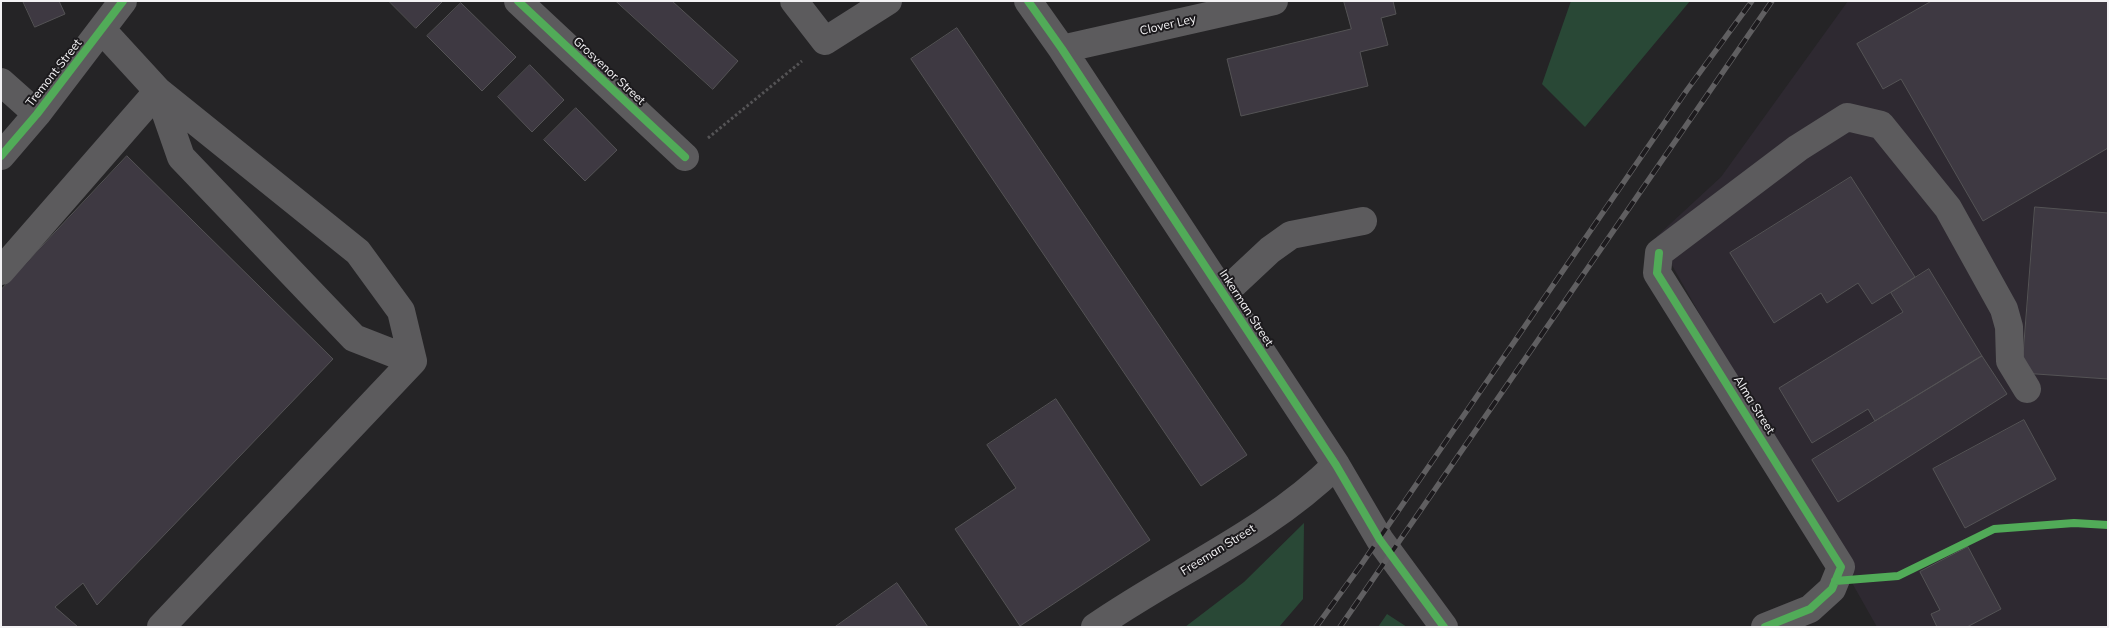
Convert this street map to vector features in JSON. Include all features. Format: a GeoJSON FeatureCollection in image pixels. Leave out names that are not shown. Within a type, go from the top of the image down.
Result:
{"type":"FeatureCollection","features":[{"type":"Feature","properties":{"kind":"street","name":"Tremont Street"},"geometry":{"type":"LineString","coordinates":[[1,156],[37,114],[123,1]]}},
{"type":"Feature","properties":{"kind":"street","name":"Grosvenor Street"},"geometry":{"type":"LineString","coordinates":[[518,1],[685,157]]}},
{"type":"Feature","properties":{"kind":"street"},"geometry":{"type":"LineString","coordinates":[[794,1],[825,41],[888,1]]}},
{"type":"Feature","properties":{"kind":"street","name":"Inkerman Street"},"geometry":{"type":"LineString","coordinates":[[1028,1],[1062,49],[1336,465],[1380,540],[1444,627]]}},
{"type":"Feature","properties":{"kind":"street","name":"Clover Ley"},"geometry":{"type":"LineString","coordinates":[[1062,49],[1274,1]]}},
{"type":"Feature","properties":{"kind":"street"},"geometry":{"type":"LineString","coordinates":[[102,30],[158,91],[358,252],[401,311],[412,361]]}},
{"type":"Feature","properties":{"kind":"street"},"geometry":{"type":"LineString","coordinates":[[1,82],[37,114]]}},
{"type":"Feature","properties":{"kind":"street"},"geometry":{"type":"LineString","coordinates":[[1,271],[158,91]]}},
{"type":"Feature","properties":{"kind":"street"},"geometry":{"type":"LineString","coordinates":[[158,91],[181,157],[354,338],[412,361]]}},
{"type":"Feature","properties":{"kind":"street","name":"Alma Street"},"geometry":{"type":"LineString","coordinates":[[1765,627],[1810,609],[1832,589],[1841,567],[1657,273],[1659,253],[1798,148],[1847,118],[1880,125],[1948,208],[2004,309],[2009,327],[2010,361],[2027,389]]}},
{"type":"Feature","properties":{"kind":"street"},"geometry":{"type":"LineString","coordinates":[[1223,294],[1270,250],[1291,235],[1363,221]]}},
{"type":"Feature","properties":{"kind":"street"},"geometry":{"type":"LineString","coordinates":[[161,627],[412,361]]}},
{"type":"Feature","properties":{"kind":"street","name":"Freeman Street"},"geometry":{"type":"LineString","coordinates":[[1094,627],[1280,512],[1336,465]]}},
{"type":"Feature","properties":{"kind":"path"},"geometry":{"type":"LineString","coordinates":[[685,157],[825,41]]}},
{"type":"Feature","properties":{"kind":"shaded area"},"geometry":{"type":"Polygon","coordinates":[[[1848,1],[2108,1],[2108,627],[1877,627],[1656,237],[1721,177],[1848,1]]]}},
{"type":"Feature","properties":{"kind":"green space"},"geometry":{"type":"Polygon","coordinates":[[[1571,1],[1690,1],[1585,127],[1542,84],[1571,1]]]}},
{"type":"Feature","properties":{"kind":"green space"},"geometry":{"type":"Polygon","coordinates":[[[1304,523],[1303,599],[1279,627],[1185,627],[1244,582],[1304,523]]]}},
{"type":"Feature","properties":{"kind":"green space"},"geometry":{"type":"Polygon","coordinates":[[[1387,614],[1407,627],[1378,627],[1387,614]]]}},
{"type":"Feature","properties":{"kind":"building"},"geometry":{"type":"Polygon","coordinates":[[[23,1],[59,1],[65,14],[35,27],[23,1]]]}},
{"type":"Feature","properties":{"kind":"building"},"geometry":{"type":"Polygon","coordinates":[[[389,1],[443,1],[416,28],[389,1]]]}},
{"type":"Feature","properties":{"kind":"building"},"geometry":{"type":"Polygon","coordinates":[[[616,1],[672,1],[738,61],[713,89],[616,1]]]}},
{"type":"Feature","properties":{"kind":"building"},"geometry":{"type":"Polygon","coordinates":[[[1344,1],[1393,1],[1396,14],[1381,18],[1388,45],[1360,52],[1368,86],[1241,116],[1227,59],[1351,29],[1344,1]]]}},
{"type":"Feature","properties":{"kind":"building"},"geometry":{"type":"Polygon","coordinates":[[[1932,1],[2108,1],[2108,148],[1983,221],[1901,79],[1883,89],[1857,44],[1932,1]]]}},
{"type":"Feature","properties":{"kind":"building"},"geometry":{"type":"Polygon","coordinates":[[[461,3],[516,57],[482,91],[427,36],[461,3]]]}},
{"type":"Feature","properties":{"kind":"building"},"geometry":{"type":"Polygon","coordinates":[[[957,28],[1247,455],[1201,486],[911,59],[957,28]]]}},
{"type":"Feature","properties":{"kind":"building"},"geometry":{"type":"Polygon","coordinates":[[[530,65],[564,100],[532,132],[498,97],[530,65]]]}},
{"type":"Feature","properties":{"kind":"building"},"geometry":{"type":"Polygon","coordinates":[[[576,108],[617,150],[585,181],[544,140],[576,108]]]}},
{"type":"Feature","properties":{"kind":"building"},"geometry":{"type":"Polygon","coordinates":[[[127,156],[333,359],[97,605],[83,583],[55,607],[78,627],[1,627],[1,290],[127,156]]]}},
{"type":"Feature","properties":{"kind":"building"},"geometry":{"type":"Polygon","coordinates":[[[1851,177],[1915,277],[1872,304],[1858,283],[1827,303],[1821,293],[1774,323],[1730,253],[1851,177]]]}},
{"type":"Feature","properties":{"kind":"building"},"geometry":{"type":"Polygon","coordinates":[[[2035,207],[2108,213],[2108,379],[2022,373],[2035,207]]]}},
{"type":"Feature","properties":{"kind":"building"},"geometry":{"type":"Polygon","coordinates":[[[1929,269],[1982,356],[1875,421],[1868,409],[1812,443],[1779,388],[1903,312],[1891,293],[1929,269]]]}},
{"type":"Feature","properties":{"kind":"building"},"geometry":{"type":"Polygon","coordinates":[[[1982,356],[2007,394],[1838,502],[1812,460],[1982,356]]]}},
{"type":"Feature","properties":{"kind":"building"},"geometry":{"type":"Polygon","coordinates":[[[1056,399],[1150,540],[1020,626],[955,529],[1016,488],[987,445],[1056,399]]]}},
{"type":"Feature","properties":{"kind":"building"},"geometry":{"type":"Polygon","coordinates":[[[2024,420],[2056,479],[1965,528],[1933,469],[2024,420]]]}},
{"type":"Feature","properties":{"kind":"building"},"geometry":{"type":"Polygon","coordinates":[[[1968,547],[2001,609],[1967,627],[1937,627],[1931,614],[1940,610],[1920,572],[1968,547]]]}},
{"type":"Feature","properties":{"kind":"building"},"geometry":{"type":"Polygon","coordinates":[[[897,583],[928,627],[835,627],[897,583]]]}},
{"type":"Feature","properties":{"kind":"railway"},"geometry":{"type":"LineString","coordinates":[[1316,627],[1361,565],[1687,90],[1752,1]]}},
{"type":"Feature","properties":{"kind":"railway"},"geometry":{"type":"LineString","coordinates":[[1340,627],[1772,1]]}},
{"type":"Feature","properties":{"kind":"cycle path"},"geometry":{"type":"LineString","coordinates":[[1,156],[37,114],[123,1]]}},
{"type":"Feature","properties":{"kind":"cycle path"},"geometry":{"type":"LineString","coordinates":[[518,1],[685,157]]}},
{"type":"Feature","properties":{"kind":"cycle path"},"geometry":{"type":"LineString","coordinates":[[1028,1],[1062,49],[1336,465],[1380,540],[1444,627]]}},
{"type":"Feature","properties":{"kind":"cycle path"},"geometry":{"type":"LineString","coordinates":[[1659,253],[1657,273],[1841,567],[1832,589],[1810,609],[1765,627]]}},
{"type":"Feature","properties":{"kind":"cycle path"},"geometry":{"type":"LineString","coordinates":[[1835,581],[1898,576],[1994,529],[2074,523],[2108,525]]}}]}
